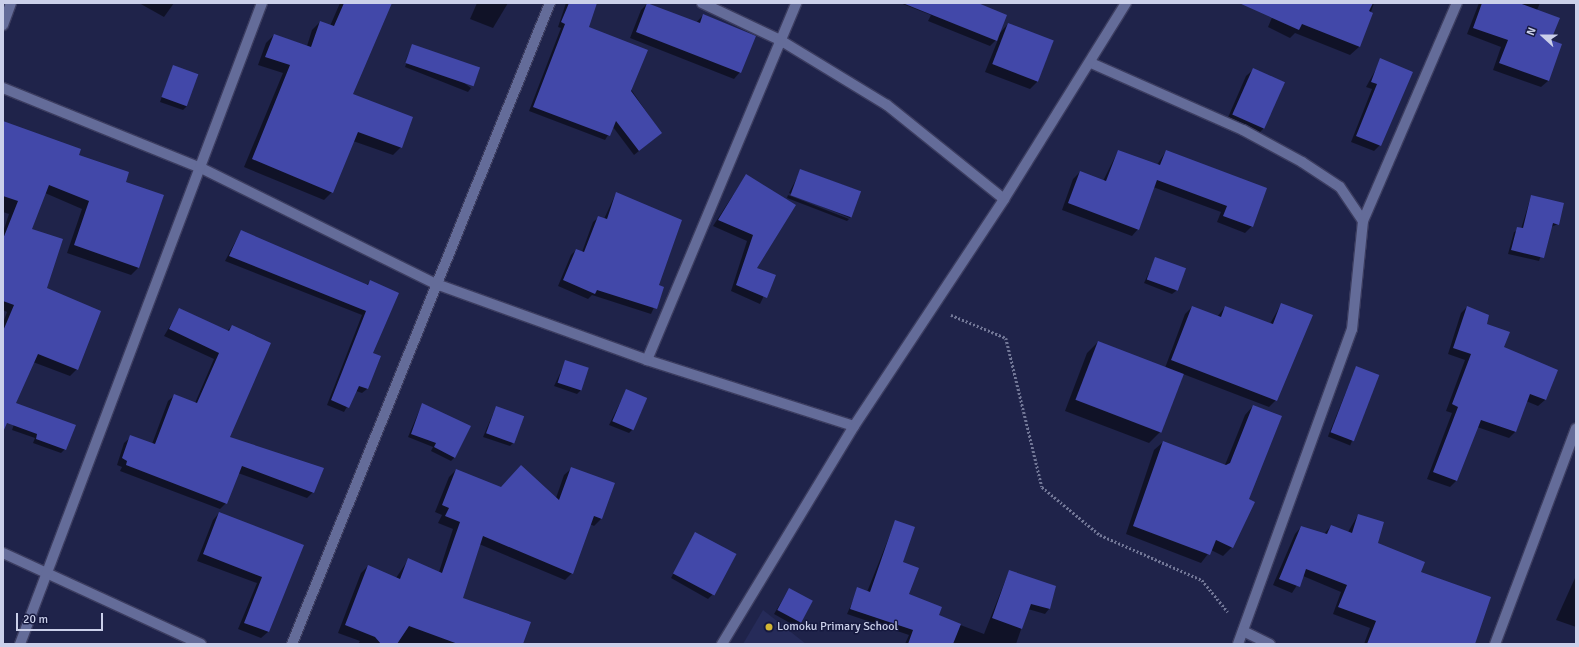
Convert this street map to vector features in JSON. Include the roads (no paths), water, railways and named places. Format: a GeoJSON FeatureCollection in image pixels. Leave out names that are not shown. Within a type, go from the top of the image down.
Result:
{"type":"FeatureCollection","features":[{"type":"Feature","properties":{"kind":"street"},"geometry":{"type":"LineString","coordinates":[[3,24],[11,3]]}},
{"type":"Feature","properties":{"kind":"street"},"geometry":{"type":"LineString","coordinates":[[20,644],[46,571],[201,168],[262,3]]}},
{"type":"Feature","properties":{"kind":"street"},"geometry":{"type":"LineString","coordinates":[[292,644],[550,3]]}},
{"type":"Feature","properties":{"kind":"street"},"geometry":{"type":"LineString","coordinates":[[702,3],[780,40],[887,105],[1004,199]]}},
{"type":"Feature","properties":{"kind":"street"},"geometry":{"type":"LineString","coordinates":[[647,360],[796,3]]}},
{"type":"Feature","properties":{"kind":"street"},"geometry":{"type":"LineString","coordinates":[[722,644],[854,426],[1004,199],[1090,64],[1126,3]]}},
{"type":"Feature","properties":{"kind":"street"},"geometry":{"type":"LineString","coordinates":[[1238,644],[1352,329],[1363,221],[1457,3]]}},
{"type":"Feature","properties":{"kind":"street"},"geometry":{"type":"LineString","coordinates":[[1090,64],[1243,130],[1302,162],[1340,187],[1363,221]]}},
{"type":"Feature","properties":{"kind":"street"},"geometry":{"type":"LineString","coordinates":[[3,88],[201,168],[436,284],[647,360],[854,426]]}},
{"type":"Feature","properties":{"kind":"street"},"geometry":{"type":"LineString","coordinates":[[1494,644],[1576,429]]}},
{"type":"Feature","properties":{"kind":"street"},"geometry":{"type":"LineString","coordinates":[[3,553],[46,571],[201,644]]}},
{"type":"Feature","properties":{"kind":"street"},"geometry":{"type":"LineString","coordinates":[[1243,632],[1270,644]]}},
{"type":"Feature","properties":{"kind":"place","name":"Lomoku Primary School"},"geometry":{"type":"Point","coordinates":[769,627]}}]}
